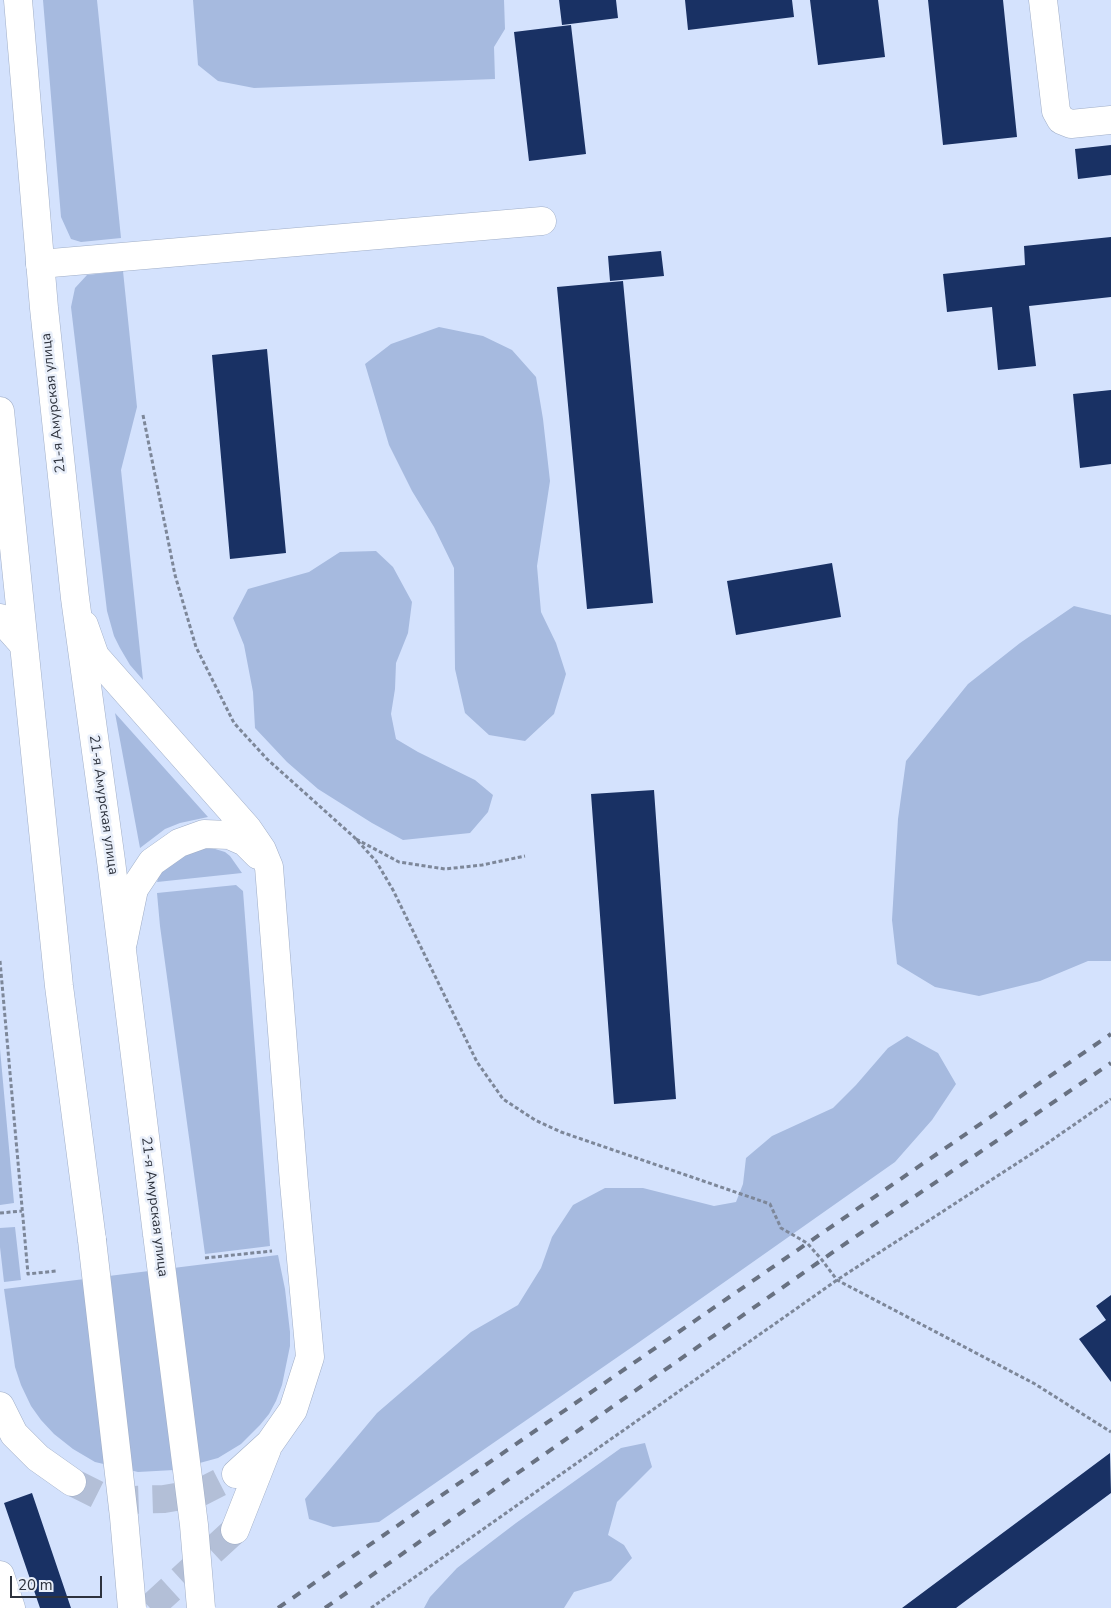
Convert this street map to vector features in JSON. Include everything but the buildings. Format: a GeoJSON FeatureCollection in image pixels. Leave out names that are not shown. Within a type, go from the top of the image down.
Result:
{"type":"FeatureCollection","features":[{"type":"Feature","properties":{"kind":"main road","name":"21-я Амурская улица"},"geometry":{"type":"LineString","coordinates":[[18,0],[40,264],[75,598],[122,946],[194,1525],[201,1608]]}},
{"type":"Feature","properties":{"kind":"main road"},"geometry":{"type":"LineString","coordinates":[[1042,0],[1056,110],[1061,120],[1071,124],[1111,120]]}},
{"type":"Feature","properties":{"kind":"main road"},"geometry":{"type":"LineString","coordinates":[[40,264],[542,221]]}},
{"type":"Feature","properties":{"kind":"main road"},"geometry":{"type":"LineString","coordinates":[[0,411],[3,484],[23,644],[59,986],[92,1240],[124,1517],[132,1608]]}},
{"type":"Feature","properties":{"kind":"main road"},"geometry":{"type":"LineString","coordinates":[[75,598],[95,656],[248,828],[262,850],[269,867],[310,1357],[292,1410],[270,1443],[234,1530]]}},
{"type":"Feature","properties":{"kind":"main road"},"geometry":{"type":"LineString","coordinates":[[0,618],[23,644]]}},
{"type":"Feature","properties":{"kind":"main road"},"geometry":{"type":"LineString","coordinates":[[122,946],[134,889],[152,862],[178,843],[204,834],[229,835],[245,842],[269,867]]}},
{"type":"Feature","properties":{"kind":"main road"},"geometry":{"type":"LineString","coordinates":[[0,1406],[14,1434],[38,1458],[72,1482]]}},
{"type":"Feature","properties":{"kind":"main road"},"geometry":{"type":"LineString","coordinates":[[236,1474],[270,1443]]}},
{"type":"Feature","properties":{"kind":"main road"},"geometry":{"type":"LineString","coordinates":[[0,1575],[11,1608]]}},
{"type":"Feature","properties":{"kind":"path"},"geometry":{"type":"LineString","coordinates":[[143,416],[176,575],[196,647],[234,723],[267,759],[354,837],[376,861],[393,890],[477,1062],[503,1099],[535,1120],[561,1132],[770,1204],[781,1228],[806,1243],[837,1280],[1035,1384],[1111,1432]]}},
{"type":"Feature","properties":{"kind":"path"},"geometry":{"type":"LineString","coordinates":[[354,837],[400,862],[446,869],[525,856]]}},
{"type":"Feature","properties":{"kind":"path"},"geometry":{"type":"LineString","coordinates":[[0,961],[28,1274],[56,1271]]}},
{"type":"Feature","properties":{"kind":"path"},"geometry":{"type":"LineString","coordinates":[[371,1608],[837,1280],[1039,1149],[1111,1099]]}},
{"type":"Feature","properties":{"kind":"path"},"geometry":{"type":"LineString","coordinates":[[0,1213],[22,1211]]}},
{"type":"Feature","properties":{"kind":"shaded area"},"geometry":{"type":"Polygon","coordinates":[[[43,0],[97,0],[121,238],[81,242],[71,239],[61,217],[43,0]]]}},
{"type":"Feature","properties":{"kind":"shaded area"},"geometry":{"type":"Polygon","coordinates":[[[193,0],[504,0],[505,29],[494,47],[495,79],[254,88],[218,81],[198,65],[193,0]]]}},
{"type":"Feature","properties":{"kind":"shaded area"},"geometry":{"type":"Polygon","coordinates":[[[123,271],[137,407],[121,470],[143,680],[130,665],[120,648],[114,636],[107,611],[71,307],[75,288],[87,275],[123,271]]]}},
{"type":"Feature","properties":{"kind":"shaded area"},"geometry":{"type":"Polygon","coordinates":[[[439,327],[483,336],[512,350],[536,377],[550,481],[537,566],[541,612],[556,643],[566,674],[554,714],[525,741],[489,735],[465,713],[455,669],[454,568],[389,445],[365,364],[391,344],[439,327]]]}},
{"type":"Feature","properties":{"kind":"shaded area"},"geometry":{"type":"Polygon","coordinates":[[[376,551],[393,567],[412,602],[408,633],[396,663],[395,689],[391,714],[396,739],[475,780],[493,795],[488,812],[470,833],[403,840],[318,789],[287,762],[255,728],[253,692],[244,645],[233,618],[248,589],[309,572],[340,552],[376,551]]]}},
{"type":"Feature","properties":{"kind":"shaded area"},"geometry":{"type":"Polygon","coordinates":[[[1074,606],[1111,615],[1111,961],[1088,961],[1040,981],[979,996],[935,987],[897,964],[892,920],[898,819],[906,761],[968,684],[1020,643],[1074,606]]]}},
{"type":"Feature","properties":{"kind":"shaded area"},"geometry":{"type":"Polygon","coordinates":[[[115,713],[208,817],[180,823],[165,829],[140,848],[115,713]]]}},
{"type":"Feature","properties":{"kind":"shaded area"},"geometry":{"type":"Polygon","coordinates":[[[202,848],[212,848],[225,852],[242,873],[157,882],[160,872],[169,861],[202,848]]]}},
{"type":"Feature","properties":{"kind":"shaded area"},"geometry":{"type":"Polygon","coordinates":[[[236,885],[243,891],[270,1246],[205,1254],[157,893],[236,885]]]}},
{"type":"Feature","properties":{"kind":"shaded area"},"geometry":{"type":"Polygon","coordinates":[[[907,1036],[938,1053],[956,1084],[932,1120],[895,1162],[379,1522],[333,1527],[309,1519],[305,1499],[377,1413],[471,1332],[518,1305],[541,1268],[552,1237],[573,1205],[605,1188],[643,1188],[714,1206],[736,1202],[743,1184],[746,1158],[772,1136],[833,1108],[888,1048],[907,1036]]]}},
{"type":"Feature","properties":{"kind":"shaded area"},"geometry":{"type":"Polygon","coordinates":[[[0,1049],[14,1203],[0,1205],[0,1049]]]}},
{"type":"Feature","properties":{"kind":"shaded area"},"geometry":{"type":"Polygon","coordinates":[[[15,1227],[21,1280],[4,1282],[0,1228],[15,1227]]]}},
{"type":"Feature","properties":{"kind":"shaded area"},"geometry":{"type":"Polygon","coordinates":[[[278,1255],[285,1289],[290,1346],[282,1385],[276,1401],[269,1414],[241,1444],[218,1458],[174,1470],[138,1472],[95,1462],[73,1449],[54,1434],[31,1406],[15,1367],[4,1289],[278,1255]]]}},
{"type":"Feature","properties":{"kind":"shaded area"},"geometry":{"type":"Polygon","coordinates":[[[645,1443],[652,1467],[617,1502],[608,1535],[624,1545],[632,1558],[611,1581],[574,1592],[564,1608],[424,1608],[430,1597],[457,1568],[516,1523],[621,1448],[645,1443]]]}},
{"type":"Feature","properties":{"kind":"tunnel"},"geometry":{"type":"LineString","coordinates":[[72,1482],[98,1495],[131,1500],[164,1499],[199,1493],[236,1474]]}},
{"type":"Feature","properties":{"kind":"tunnel"},"geometry":{"type":"LineString","coordinates":[[150,1608],[235,1530]]}},
{"type":"Feature","properties":{"kind":"railway"},"geometry":{"type":"LineString","coordinates":[[278,1608],[1111,1034]]}},
{"type":"Feature","properties":{"kind":"railway"},"geometry":{"type":"LineString","coordinates":[[325,1608],[836,1250],[1111,1063]]}}]}
